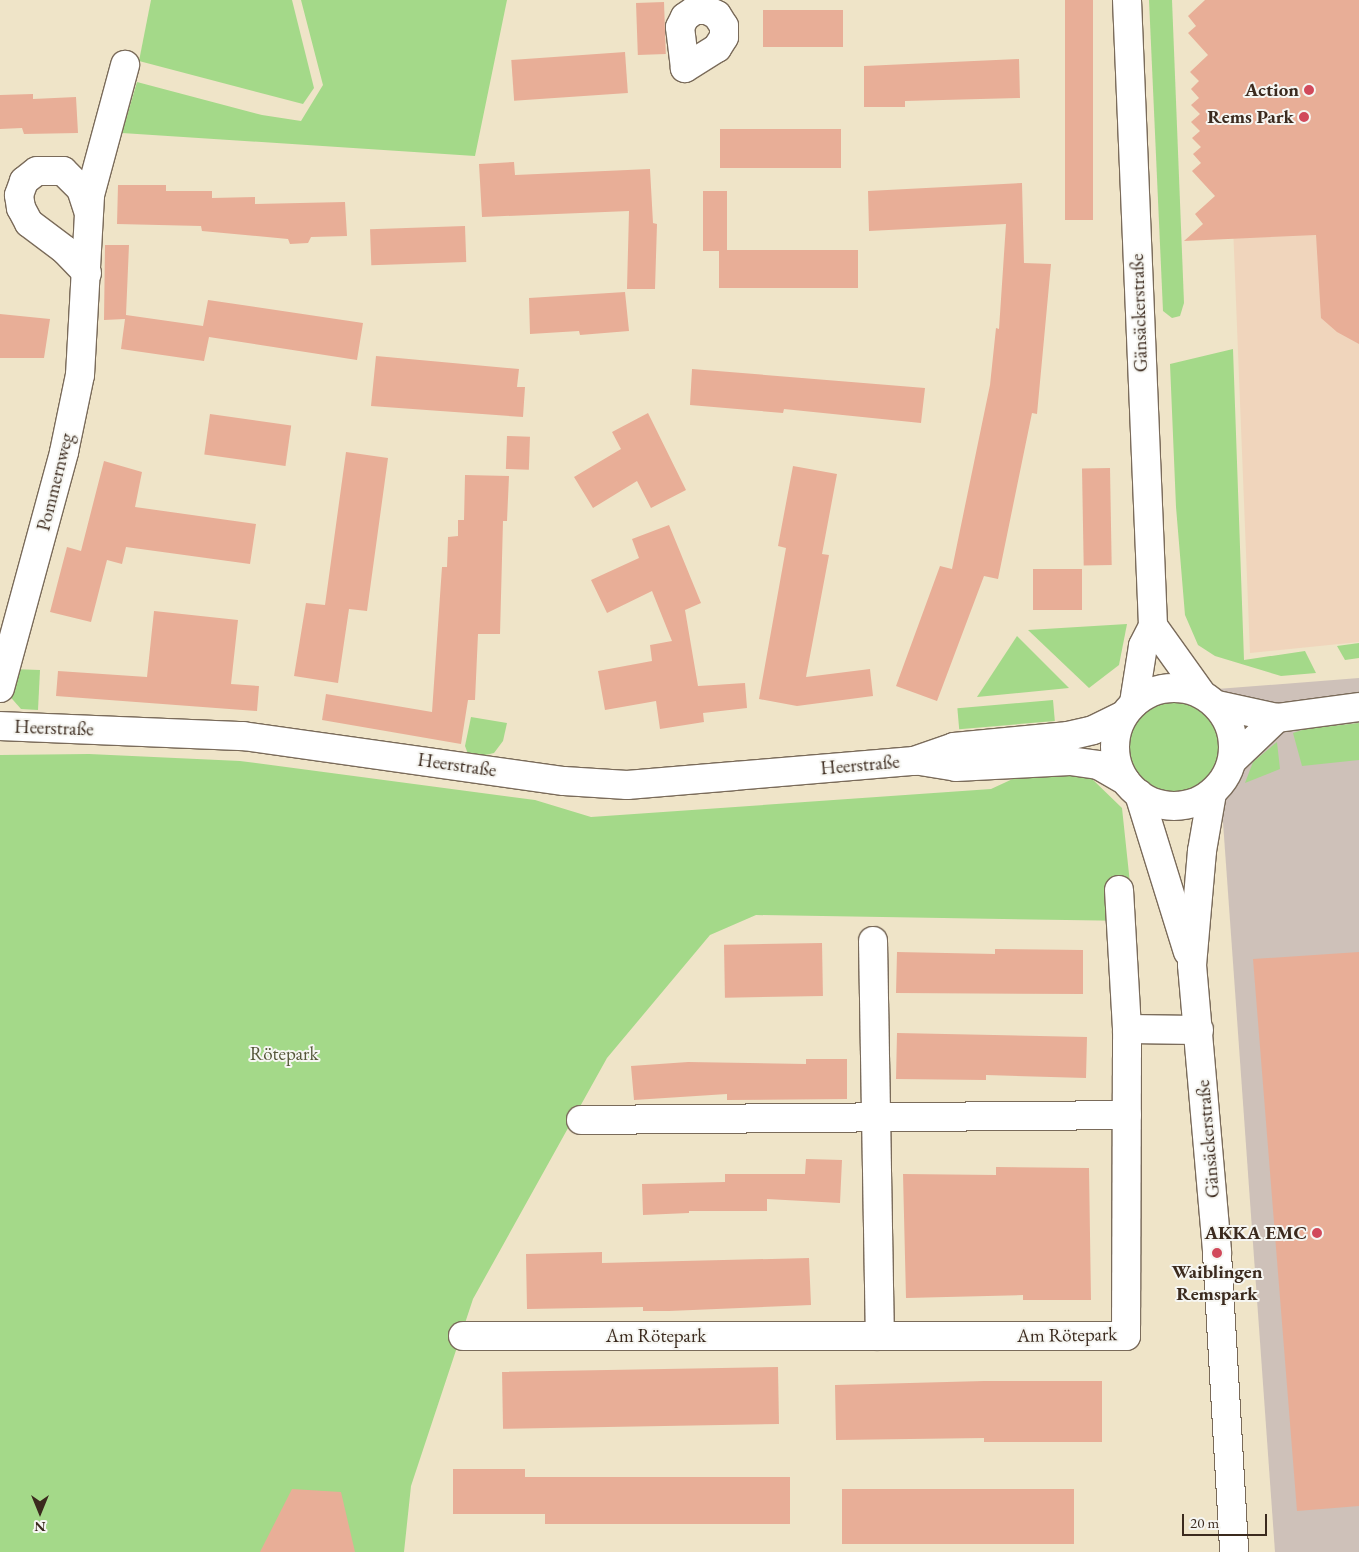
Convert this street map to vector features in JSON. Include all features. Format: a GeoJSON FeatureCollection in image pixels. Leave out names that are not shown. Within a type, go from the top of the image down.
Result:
{"type":"FeatureCollection","features":[{"type":"Feature","properties":{"kind":"street","name":"Gänsäckerstraße"},"geometry":{"type":"LineString","coordinates":[[1127,0],[1153,626],[1143,646],[1129,709]]}},
{"type":"Feature","properties":{"kind":"street","name":"Pommernweg"},"geometry":{"type":"LineString","coordinates":[[0,688],[64,452],[80,375],[90,195],[125,65]]}},
{"type":"Feature","properties":{"kind":"street","name":"Pommernweg"},"geometry":{"type":"LineString","coordinates":[[87,273],[65,250],[29,223],[21,208],[19,195],[24,181],[37,171],[64,171],[81,189],[90,214]]}},
{"type":"Feature","properties":{"kind":"street"},"geometry":{"type":"LineString","coordinates":[[1153,626],[1231,728],[1233,760]]}},
{"type":"Feature","properties":{"kind":"street"},"geometry":{"type":"LineString","coordinates":[[1277,718],[1233,760],[1225,778],[1212,793],[1194,803],[1179,806],[1156,803],[1132,788],[1117,764],[1115,746],[1129,709],[1162,688],[1182,687],[1209,699],[1277,718],[1359,708]]}},
{"type":"Feature","properties":{"kind":"street","name":"Heerstraße"},"geometry":{"type":"LineString","coordinates":[[0,726],[243,736],[564,781],[627,786],[914,760],[954,747],[1068,736],[1093,730],[1129,709]]}},
{"type":"Feature","properties":{"kind":"street","name":"Heerstraße"},"geometry":{"type":"LineString","coordinates":[[914,760],[956,767],[1070,760],[1098,765],[1132,788]]}},
{"type":"Feature","properties":{"kind":"street","name":"Gänsäckerstraße"},"geometry":{"type":"LineString","coordinates":[[1132,788],[1192,965]]}},
{"type":"Feature","properties":{"kind":"street","name":"Gänsäckerstraße"},"geometry":{"type":"LineString","coordinates":[[1212,793],[1202,851],[1192,965],[1217,1253],[1234,1552]]}},
{"type":"Feature","properties":{"kind":"street","name":"Am Rötepark"},"geometry":{"type":"LineString","coordinates":[[463,1336],[1126,1336],[1127,1030],[1118,890]]}},
{"type":"Feature","properties":{"kind":"street"},"geometry":{"type":"LineString","coordinates":[[873,941],[880,1336]]}},
{"type":"Feature","properties":{"kind":"street"},"geometry":{"type":"LineString","coordinates":[[1127,1030],[1199,1030]]}},
{"type":"Feature","properties":{"kind":"street"},"geometry":{"type":"LineString","coordinates":[[581,1120],[1127,1115]]}},
{"type":"Feature","properties":{"kind":"shaded area"},"geometry":{"type":"Polygon","coordinates":[[[1224,0],[1359,0],[1359,642],[1250,653],[1224,0]]]}},
{"type":"Feature","properties":{"kind":"shaded area"},"geometry":{"type":"Polygon","coordinates":[[[1359,678],[1359,1552],[1275,1552],[1216,724],[1217,689],[1359,678]]]}},
{"type":"Feature","properties":{"kind":"green space"},"geometry":{"type":"Polygon","coordinates":[[[151,0],[292,0],[314,88],[303,104],[139,61],[151,0]]]}},
{"type":"Feature","properties":{"kind":"green space"},"geometry":{"type":"Polygon","coordinates":[[[301,0],[507,0],[475,156],[122,133],[137,82],[262,115],[301,121],[323,85],[301,0]]]}},
{"type":"Feature","properties":{"kind":"green space"},"geometry":{"type":"Polygon","coordinates":[[[1149,0],[1172,0],[1184,303],[1180,316],[1172,318],[1163,311],[1149,0]]]}},
{"type":"Feature","properties":{"kind":"green space"},"geometry":{"type":"Polygon","coordinates":[[[1233,349],[1244,660],[1305,651],[1316,673],[1281,676],[1215,656],[1198,645],[1185,615],[1176,507],[1170,364],[1233,349]]]}},
{"type":"Feature","properties":{"kind":"green space"},"geometry":{"type":"Polygon","coordinates":[[[1127,624],[1119,665],[1089,688],[1028,630],[1127,624]]]}},
{"type":"Feature","properties":{"kind":"green space"},"geometry":{"type":"Polygon","coordinates":[[[1017,636],[1069,688],[977,697],[1017,636]]]}},
{"type":"Feature","properties":{"kind":"green space"},"geometry":{"type":"Polygon","coordinates":[[[1359,643],[1359,658],[1345,660],[1337,646],[1359,643]]]}},
{"type":"Feature","properties":{"kind":"green space"},"geometry":{"type":"Polygon","coordinates":[[[12,669],[40,670],[38,710],[21,709],[6,692],[12,669]]]}},
{"type":"Feature","properties":{"kind":"green space"},"geometry":{"type":"Polygon","coordinates":[[[1053,700],[1055,721],[959,729],[957,708],[1053,700]]]}},
{"type":"Feature","properties":{"kind":"green space"},"geometry":{"type":"Polygon","coordinates":[[[1175,700],[1193,703],[1208,713],[1218,728],[1221,746],[1218,764],[1208,779],[1193,789],[1175,792],[1157,789],[1142,779],[1132,764],[1129,746],[1132,728],[1142,713],[1157,703],[1175,700]]]}},
{"type":"Feature","properties":{"kind":"green space"},"geometry":{"type":"Polygon","coordinates":[[[471,717],[507,723],[503,741],[494,753],[481,756],[468,754],[465,746],[471,717]]]}},
{"type":"Feature","properties":{"kind":"green space"},"geometry":{"type":"Polygon","coordinates":[[[1359,723],[1359,760],[1302,766],[1293,733],[1305,729],[1359,723]]]}},
{"type":"Feature","properties":{"kind":"green space"},"geometry":{"type":"Polygon","coordinates":[[[1277,742],[1280,769],[1245,783],[1253,762],[1277,742]]]}},
{"type":"Feature","properties":{"kind":"green space","name":"Rötepark"},"geometry":{"type":"Polygon","coordinates":[[[89,754],[240,761],[535,800],[591,817],[991,789],[1017,777],[1076,772],[1088,775],[1122,808],[1134,921],[756,915],[710,935],[607,1058],[473,1299],[411,1486],[404,1552],[0,1552],[0,755],[89,754]]]}},
{"type":"Feature","properties":{"kind":"building"},"geometry":{"type":"Polygon","coordinates":[[[1065,0],[1093,0],[1093,220],[1065,220],[1065,0]]]}},
{"type":"Feature","properties":{"kind":"building","name":"Rems Park"},"geometry":{"type":"Polygon","coordinates":[[[1205,0],[1359,0],[1359,344],[1337,332],[1321,318],[1316,235],[1184,241],[1203,224],[1195,214],[1215,196],[1192,171],[1201,163],[1193,154],[1201,147],[1192,138],[1200,131],[1191,122],[1200,114],[1191,105],[1199,98],[1191,89],[1199,81],[1190,72],[1208,55],[1188,33],[1196,26],[1188,16],[1205,0]]]}},
{"type":"Feature","properties":{"kind":"building"},"geometry":{"type":"Polygon","coordinates":[[[664,2],[666,54],[638,55],[636,3],[664,2]]]}},
{"type":"Feature","properties":{"kind":"building"},"geometry":{"type":"Polygon","coordinates":[[[763,10],[843,10],[843,47],[763,47],[763,10]]]}},
{"type":"Feature","properties":{"kind":"building"},"geometry":{"type":"Polygon","coordinates":[[[625,52],[628,93],[514,101],[511,60],[625,52]]]}},
{"type":"Feature","properties":{"kind":"building"},"geometry":{"type":"Polygon","coordinates":[[[1019,59],[1020,98],[905,101],[905,107],[864,107],[864,66],[1019,59]]]}},
{"type":"Feature","properties":{"kind":"building"},"geometry":{"type":"Polygon","coordinates":[[[33,94],[33,99],[76,97],[78,133],[24,134],[22,128],[0,129],[0,95],[33,94]]]}},
{"type":"Feature","properties":{"kind":"building"},"geometry":{"type":"Polygon","coordinates":[[[720,129],[841,129],[841,168],[720,168],[720,129]]]}},
{"type":"Feature","properties":{"kind":"building"},"geometry":{"type":"Polygon","coordinates":[[[514,162],[515,175],[650,169],[653,223],[657,224],[655,289],[627,289],[629,211],[482,217],[479,164],[514,162]]]}},
{"type":"Feature","properties":{"kind":"building"},"geometry":{"type":"Polygon","coordinates":[[[1022,183],[1024,263],[1051,264],[1037,414],[1032,413],[998,579],[984,576],[937,701],[896,686],[940,566],[952,569],[990,385],[996,328],[999,329],[1006,224],[869,231],[868,191],[1022,183]]]}},
{"type":"Feature","properties":{"kind":"building"},"geometry":{"type":"Polygon","coordinates":[[[118,185],[166,185],[166,191],[212,191],[212,198],[255,197],[255,204],[345,202],[347,236],[311,237],[308,243],[290,244],[288,239],[202,231],[201,226],[117,224],[118,185]]]}},
{"type":"Feature","properties":{"kind":"building"},"geometry":{"type":"Polygon","coordinates":[[[703,191],[727,191],[727,251],[703,251],[703,191]]]}},
{"type":"Feature","properties":{"kind":"building"},"geometry":{"type":"Polygon","coordinates":[[[465,226],[466,262],[371,265],[370,229],[465,226]]]}},
{"type":"Feature","properties":{"kind":"building"},"geometry":{"type":"Polygon","coordinates":[[[105,245],[129,245],[126,315],[203,326],[208,300],[363,323],[357,360],[209,337],[204,361],[121,349],[125,319],[104,320],[105,245]]]}},
{"type":"Feature","properties":{"kind":"building"},"geometry":{"type":"Polygon","coordinates":[[[719,250],[858,250],[858,288],[719,288],[719,250]]]}},
{"type":"Feature","properties":{"kind":"building"},"geometry":{"type":"Polygon","coordinates":[[[625,292],[629,331],[580,335],[579,331],[530,334],[529,298],[625,292]]]}},
{"type":"Feature","properties":{"kind":"building"},"geometry":{"type":"Polygon","coordinates":[[[0,314],[50,319],[44,358],[0,358],[0,314]]]}},
{"type":"Feature","properties":{"kind":"building"},"geometry":{"type":"Polygon","coordinates":[[[376,356],[519,369],[517,387],[525,387],[523,417],[371,406],[376,356]]]}},
{"type":"Feature","properties":{"kind":"building"},"geometry":{"type":"Polygon","coordinates":[[[692,369],[925,388],[921,423],[784,409],[783,413],[690,405],[692,369]]]}},
{"type":"Feature","properties":{"kind":"building"},"geometry":{"type":"Polygon","coordinates":[[[648,413],[686,490],[651,508],[637,481],[593,508],[574,477],[621,449],[612,432],[648,413]]]}},
{"type":"Feature","properties":{"kind":"building"},"geometry":{"type":"Polygon","coordinates":[[[210,414],[291,425],[285,466],[204,455],[210,414]]]}},
{"type":"Feature","properties":{"kind":"building"},"geometry":{"type":"Polygon","coordinates":[[[507,436],[530,437],[529,470],[506,469],[507,436]]]}},
{"type":"Feature","properties":{"kind":"building"},"geometry":{"type":"Polygon","coordinates":[[[346,452],[388,458],[367,611],[349,609],[338,683],[294,676],[306,603],[325,605],[346,452]]]}},
{"type":"Feature","properties":{"kind":"building"},"geometry":{"type":"Polygon","coordinates":[[[104,461],[142,472],[135,507],[256,524],[250,564],[126,547],[122,564],[107,560],[91,622],[50,612],[67,547],[81,551],[104,461]]]}},
{"type":"Feature","properties":{"kind":"building"},"geometry":{"type":"Polygon","coordinates":[[[793,466],[837,474],[822,554],[829,555],[806,677],[870,669],[873,696],[797,706],[759,699],[786,548],[778,546],[793,466]]]}},
{"type":"Feature","properties":{"kind":"building"},"geometry":{"type":"Polygon","coordinates":[[[1082,468],[1110,468],[1112,565],[1084,565],[1082,468]]]}},
{"type":"Feature","properties":{"kind":"building"},"geometry":{"type":"Polygon","coordinates":[[[465,475],[509,476],[507,521],[503,521],[500,634],[478,634],[475,700],[468,700],[461,744],[322,720],[326,694],[432,712],[442,567],[447,567],[448,537],[458,536],[458,520],[464,520],[465,475]]]}},
{"type":"Feature","properties":{"kind":"building"},"geometry":{"type":"Polygon","coordinates":[[[669,525],[701,603],[685,610],[698,686],[745,683],[747,708],[703,713],[704,722],[660,729],[656,701],[605,710],[598,671],[652,661],[650,645],[672,641],[652,591],[607,613],[591,580],[639,558],[632,539],[669,525]]]}},
{"type":"Feature","properties":{"kind":"building"},"geometry":{"type":"Polygon","coordinates":[[[1033,569],[1082,569],[1082,610],[1033,610],[1033,569]]]}},
{"type":"Feature","properties":{"kind":"building"},"geometry":{"type":"Polygon","coordinates":[[[154,611],[238,620],[231,684],[259,686],[257,711],[56,696],[58,671],[147,677],[154,611]]]}},
{"type":"Feature","properties":{"kind":"building"},"geometry":{"type":"Polygon","coordinates":[[[822,943],[823,996],[725,998],[724,945],[822,943]]]}},
{"type":"Feature","properties":{"kind":"building"},"geometry":{"type":"Polygon","coordinates":[[[995,949],[1083,950],[1083,994],[896,993],[897,952],[995,954],[995,949]]]}},
{"type":"Feature","properties":{"kind":"building","name":"AKKA EMC"},"geometry":{"type":"Polygon","coordinates":[[[1359,952],[1359,1506],[1297,1511],[1253,959],[1359,952]]]}},
{"type":"Feature","properties":{"kind":"building"},"geometry":{"type":"Polygon","coordinates":[[[897,1033],[1087,1037],[1086,1078],[986,1075],[986,1080],[896,1079],[897,1033]]]}},
{"type":"Feature","properties":{"kind":"building"},"geometry":{"type":"Polygon","coordinates":[[[806,1059],[847,1059],[847,1099],[727,1100],[727,1094],[634,1100],[631,1066],[688,1062],[806,1064],[806,1059]]]}},
{"type":"Feature","properties":{"kind":"building"},"geometry":{"type":"Polygon","coordinates":[[[806,1159],[842,1160],[840,1203],[767,1199],[767,1211],[689,1211],[689,1213],[643,1215],[642,1184],[725,1182],[725,1174],[805,1174],[806,1159]]]}},
{"type":"Feature","properties":{"kind":"building"},"geometry":{"type":"Polygon","coordinates":[[[996,1167],[1089,1168],[1091,1300],[1023,1300],[1023,1295],[906,1298],[903,1174],[996,1175],[996,1167]]]}},
{"type":"Feature","properties":{"kind":"building"},"geometry":{"type":"Polygon","coordinates":[[[602,1252],[602,1263],[809,1258],[811,1305],[669,1311],[643,1311],[643,1307],[527,1309],[526,1254],[602,1252]]]}},
{"type":"Feature","properties":{"kind":"building"},"geometry":{"type":"Polygon","coordinates":[[[778,1367],[779,1424],[503,1429],[502,1372],[778,1367]]]}},
{"type":"Feature","properties":{"kind":"building"},"geometry":{"type":"Polygon","coordinates":[[[984,1381],[1102,1381],[1102,1442],[984,1442],[984,1438],[836,1440],[835,1385],[984,1381]]]}},
{"type":"Feature","properties":{"kind":"building"},"geometry":{"type":"Polygon","coordinates":[[[453,1469],[525,1469],[525,1477],[790,1477],[790,1524],[545,1524],[545,1514],[453,1514],[453,1469]]]}},
{"type":"Feature","properties":{"kind":"building"},"geometry":{"type":"Polygon","coordinates":[[[292,1489],[341,1492],[355,1552],[260,1552],[292,1489]]]}},
{"type":"Feature","properties":{"kind":"building"},"geometry":{"type":"Polygon","coordinates":[[[842,1489],[1074,1489],[1074,1544],[842,1544],[842,1489]]]}},
{"type":"Feature","properties":{"kind":"place","name":"Action"},"geometry":{"type":"Point","coordinates":[1309,90]}},
{"type":"Feature","properties":{"kind":"place","name":"Rems Park"},"geometry":{"type":"Point","coordinates":[1304,117]}},
{"type":"Feature","properties":{"kind":"place","name":"AKKA EMC"},"geometry":{"type":"Point","coordinates":[1317,1233]}},
{"type":"Feature","properties":{"kind":"place","name":"Waiblingen Remspark"},"geometry":{"type":"Point","coordinates":[1217,1253]}}]}
